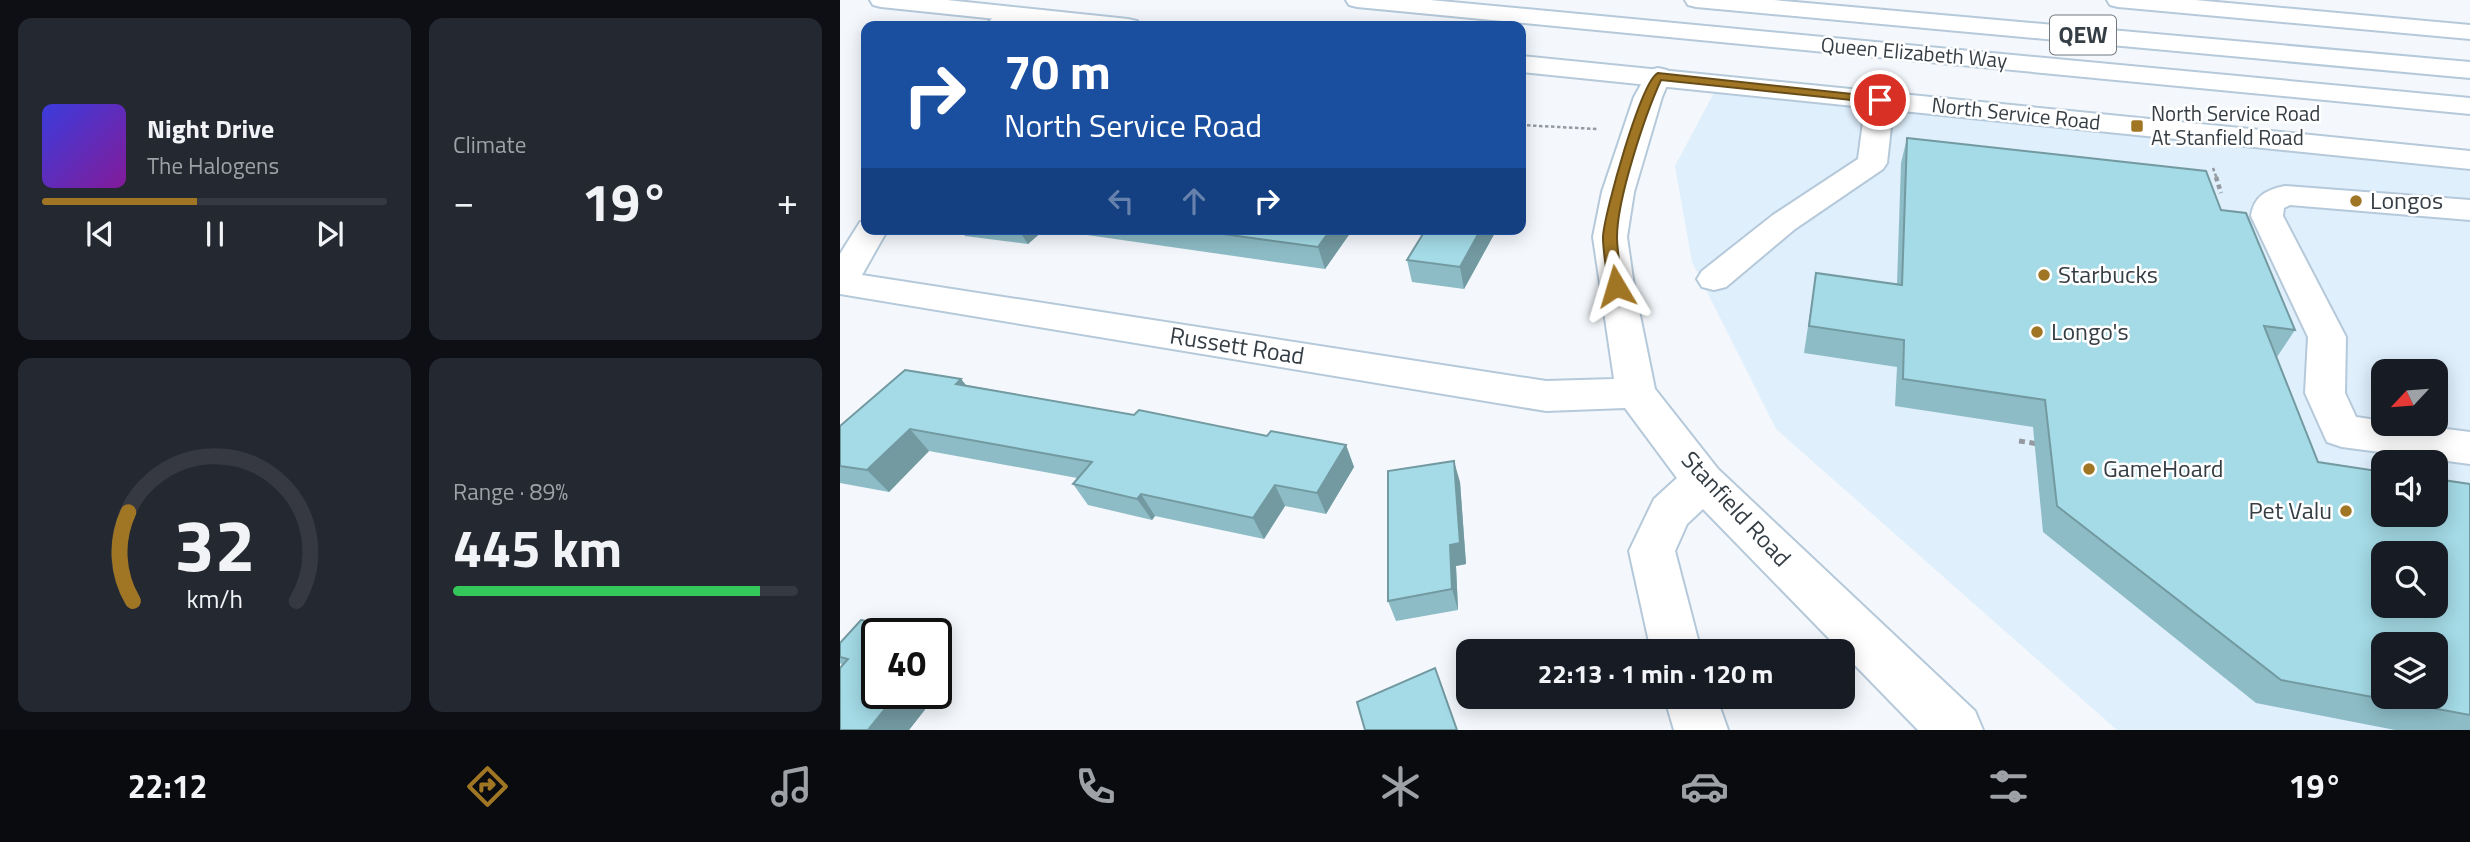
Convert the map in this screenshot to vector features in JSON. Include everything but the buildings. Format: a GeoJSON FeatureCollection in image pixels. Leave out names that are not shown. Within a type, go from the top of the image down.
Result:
{"type":"FeatureCollection","features":[{"type":"Feature","properties":{"kind":"main road"},"geometry":{"type":"LineString","coordinates":[[881,0],[1023,21]]}},
{"type":"Feature","properties":{"kind":"main road","name":"Queen Elizabeth Way"},"geometry":{"type":"LineString","coordinates":[[1357,0],[2470,106]]}},
{"type":"Feature","properties":{"kind":"main road","name":"Queen Elizabeth Way"},"geometry":{"type":"LineString","coordinates":[[1696,0],[2470,70]]}},
{"type":"Feature","properties":{"kind":"main road"},"geometry":{"type":"LineString","coordinates":[[2118,0],[2470,32]]}},
{"type":"Feature","properties":{"kind":"main road","name":"North Service Road"},"geometry":{"type":"LineString","coordinates":[[1526,64],[2470,160]]}},
{"type":"Feature","properties":{"kind":"main road","name":"Stanfield Road"},"geometry":{"type":"LineString","coordinates":[[1658,76],[1618,192],[1610,237],[1616,286],[1636,393],[1703,481],[1956,730]]}},
{"type":"Feature","properties":{"kind":"main road"},"geometry":{"type":"LineString","coordinates":[[1714,278],[1784,222],[1872,163],[1880,100]]}},
{"type":"Feature","properties":{"kind":"main road"},"geometry":{"type":"LineString","coordinates":[[2470,210],[2285,195],[2269,203],[2267,216],[2327,337],[2325,393],[2342,431],[2470,448]]}},
{"type":"Feature","properties":{"kind":"main road"},"geometry":{"type":"LineString","coordinates":[[840,282],[868,235]]}},
{"type":"Feature","properties":{"kind":"main road","name":"Russett Road"},"geometry":{"type":"LineString","coordinates":[[840,282],[1546,396],[1636,393]]}},
{"type":"Feature","properties":{"kind":"main road"},"geometry":{"type":"LineString","coordinates":[[1673,639],[1652,551],[1670,512],[1703,481]]}},
{"type":"Feature","properties":{"kind":"main road"},"geometry":{"type":"LineString","coordinates":[[1694,709],[1701,730]]}},
{"type":"Feature","properties":{"kind":"path"},"geometry":{"type":"LineString","coordinates":[[1526,125],[1637,131]]}},
{"type":"Feature","properties":{"kind":"path"},"geometry":{"type":"LineString","coordinates":[[2209,158],[2221,193]]}},
{"type":"Feature","properties":{"kind":"path"},"geometry":{"type":"LineString","coordinates":[[2019,441],[2046,445]]}},
{"type":"Feature","properties":{"kind":"shaded area"},"geometry":{"type":"Polygon","coordinates":[[[1715,91],[2470,171],[2470,730],[2117,730],[1776,429],[1692,262],[1675,166],[1715,91]]]}},
{"type":"Feature","properties":{"kind":"place","name":"North Service Road At Stanfield Road"},"geometry":{"type":"Point","coordinates":[2137,126]}},
{"type":"Feature","properties":{"kind":"place","name":"Longos"},"geometry":{"type":"Point","coordinates":[2356,201]}},
{"type":"Feature","properties":{"kind":"place","name":"Starbucks"},"geometry":{"type":"Point","coordinates":[2044,275]}},
{"type":"Feature","properties":{"kind":"place","name":"Longo's"},"geometry":{"type":"Point","coordinates":[2037,332]}},
{"type":"Feature","properties":{"kind":"place","name":"GameHoard"},"geometry":{"type":"Point","coordinates":[2089,469]}},
{"type":"Feature","properties":{"kind":"place","name":"Pet Valu"},"geometry":{"type":"Point","coordinates":[2346,511]}},
{"type":"Feature","properties":{"kind":"route"},"geometry":{"type":"LineString","coordinates":[[1616,286],[1610,237],[1618,192],[1648,97],[1658,76],[1880,100]]}}]}
